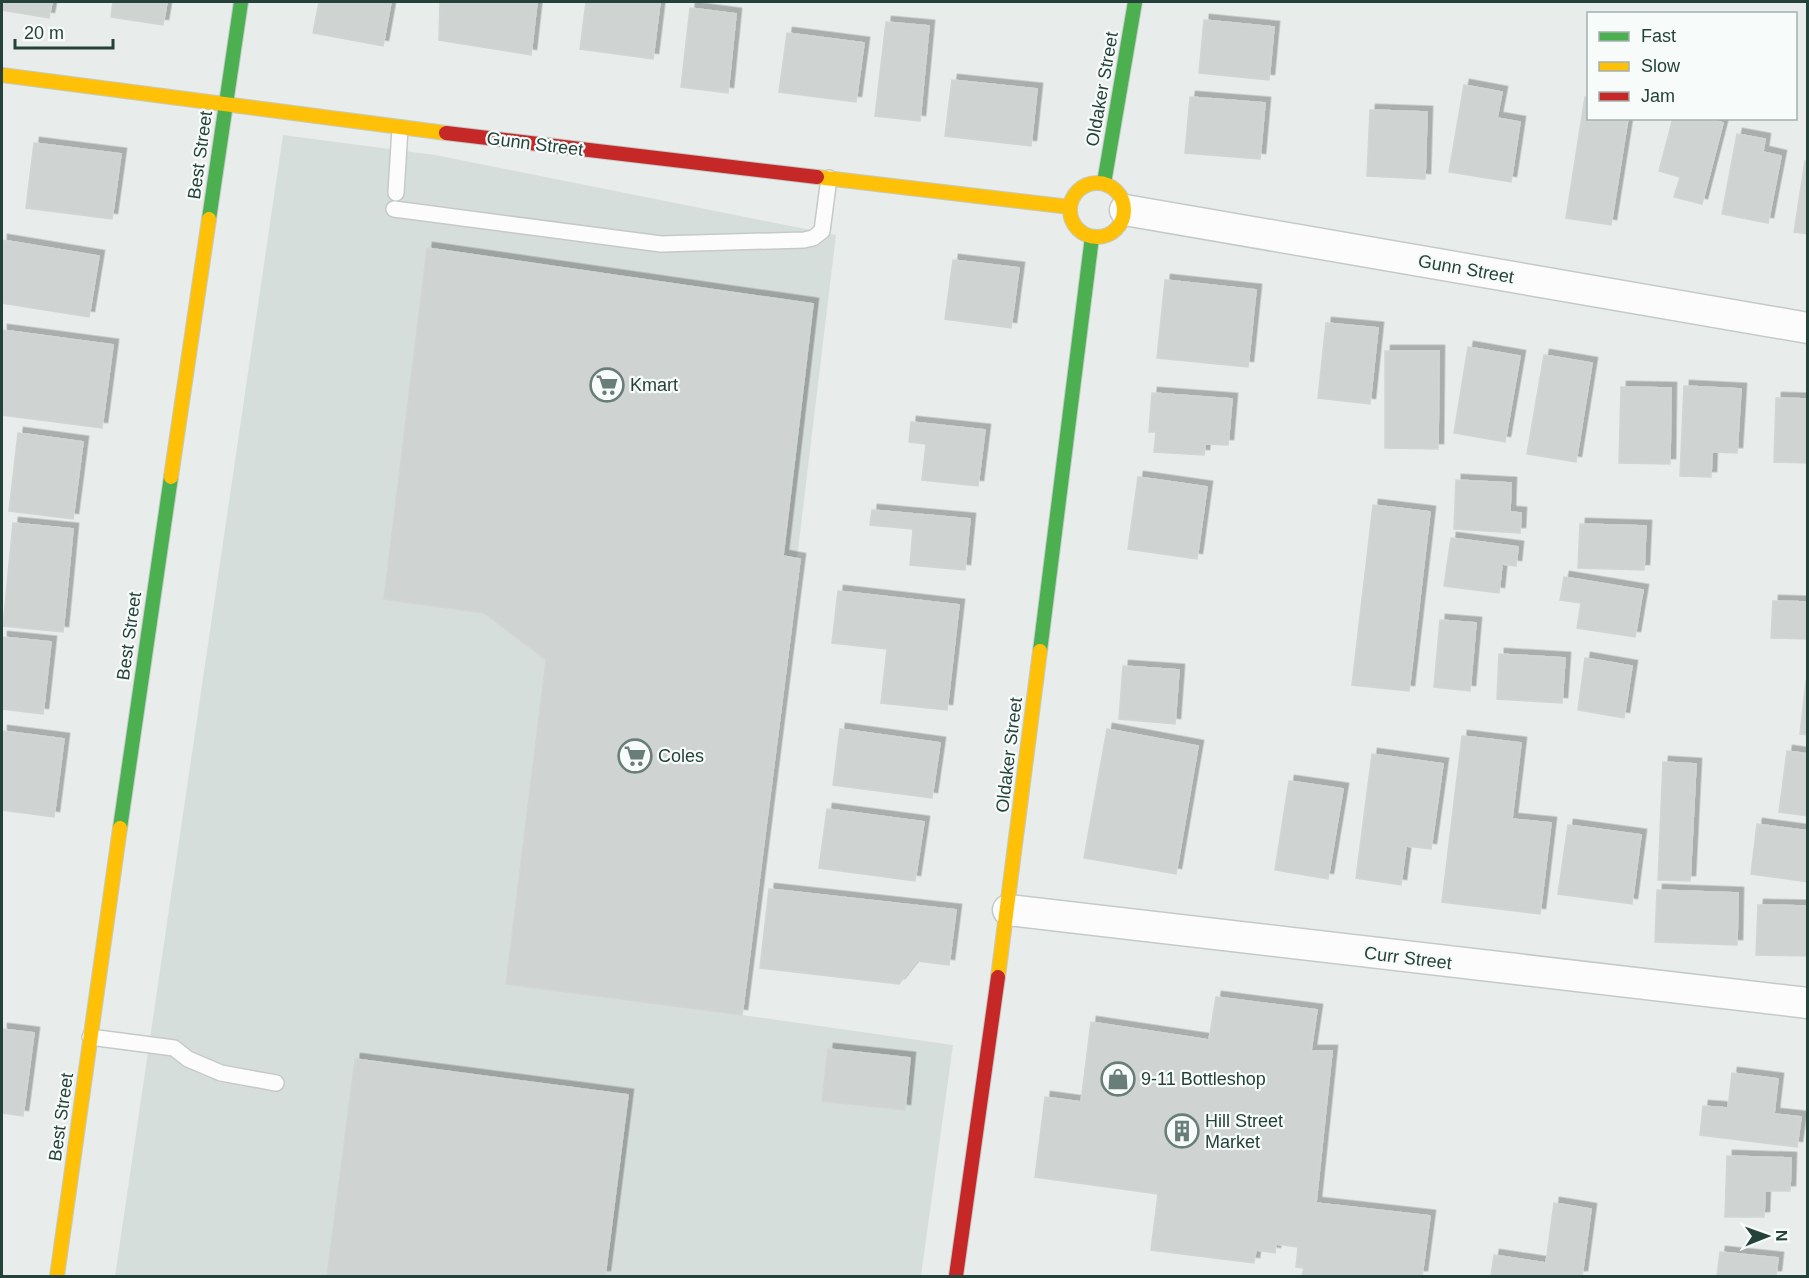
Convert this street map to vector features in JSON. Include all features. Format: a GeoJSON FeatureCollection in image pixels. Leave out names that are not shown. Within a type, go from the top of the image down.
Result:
{"type":"FeatureCollection","features":[{"type":"Feature","properties":{"kind":"main road","name":"Best Street"},"geometry":{"type":"LineString","coordinates":[[57,1276],[241,2]]}},
{"type":"Feature","properties":{"kind":"main road","name":"Oldaker Street"},"geometry":{"type":"LineString","coordinates":[[1104,183],[1135,2]]}},
{"type":"Feature","properties":{"kind":"main road","name":"Gunn Street"},"geometry":{"type":"LineString","coordinates":[[2,75],[400,128],[1070,207]]}},
{"type":"Feature","properties":{"kind":"main road"},"geometry":{"type":"LineString","coordinates":[[1095,182],[1104,183],[1119,193],[1124,201],[1125,210],[1119,228],[1110,234],[1092,237],[1082,233],[1075,226],[1070,217],[1070,207],[1072,197],[1086,184],[1095,182]]}},
{"type":"Feature","properties":{"kind":"main road","name":"Oldaker Street"},"geometry":{"type":"LineString","coordinates":[[956,1276],[1008,910],[1092,237]]}},
{"type":"Feature","properties":{"kind":"street","name":"Gunn Street"},"geometry":{"type":"LineString","coordinates":[[1125,210],[1808,328]]}},
{"type":"Feature","properties":{"kind":"street","name":"Curr Street"},"geometry":{"type":"LineString","coordinates":[[1008,910],[1808,1003]]}},
{"type":"Feature","properties":{"kind":"lane"},"geometry":{"type":"LineString","coordinates":[[396,193],[400,128]]}},
{"type":"Feature","properties":{"kind":"lane"},"geometry":{"type":"LineString","coordinates":[[394,210],[661,244],[804,240],[813,238],[822,231],[829,178]]}},
{"type":"Feature","properties":{"kind":"lane"},"geometry":{"type":"LineString","coordinates":[[90,1037],[174,1048],[188,1059],[221,1073],[276,1083]]}},
{"type":"Feature","properties":{"kind":"shaded area"},"geometry":{"type":"Polygon","coordinates":[[[283,135],[435,155],[836,235],[742,1015],[953,1045],[921,1276],[115,1276],[283,135]]]}},
{"type":"Feature","properties":{"kind":"building"},"geometry":{"type":"Polygon","coordinates":[[[2,2],[52,2],[49,18],[2,10],[2,2]]]}},
{"type":"Feature","properties":{"kind":"building"},"geometry":{"type":"Polygon","coordinates":[[[113,2],[167,2],[163,25],[111,17],[113,2]]]}},
{"type":"Feature","properties":{"kind":"building"},"geometry":{"type":"Polygon","coordinates":[[[319,2],[391,2],[383,46],[313,33],[319,2]]]}},
{"type":"Feature","properties":{"kind":"building"},"geometry":{"type":"Polygon","coordinates":[[[440,2],[537,2],[531,55],[439,40],[440,2]]]}},
{"type":"Feature","properties":{"kind":"building"},"geometry":{"type":"Polygon","coordinates":[[[586,2],[660,2],[653,59],[580,49],[586,2]]]}},
{"type":"Feature","properties":{"kind":"building"},"geometry":{"type":"Polygon","coordinates":[[[690,8],[736,14],[728,93],[681,87],[690,8]]]}},
{"type":"Feature","properties":{"kind":"building"},"geometry":{"type":"Polygon","coordinates":[[[1204,20],[1274,27],[1269,80],[1199,73],[1204,20]]]}},
{"type":"Feature","properties":{"kind":"building"},"geometry":{"type":"Polygon","coordinates":[[[886,22],[929,26],[920,121],[875,116],[886,22]]]}},
{"type":"Feature","properties":{"kind":"building"},"geometry":{"type":"Polygon","coordinates":[[[787,33],[864,43],[856,102],[779,92],[787,33]]]}},
{"type":"Feature","properties":{"kind":"building"},"geometry":{"type":"Polygon","coordinates":[[[952,80],[1037,89],[1031,146],[945,136],[952,80]]]}},
{"type":"Feature","properties":{"kind":"building"},"geometry":{"type":"Polygon","coordinates":[[[1464,85],[1502,92],[1497,118],[1520,122],[1511,182],[1449,172],[1464,85]]]}},
{"type":"Feature","properties":{"kind":"building"},"geometry":{"type":"Polygon","coordinates":[[[1190,97],[1265,103],[1260,159],[1185,153],[1190,97]]]}},
{"type":"Feature","properties":{"kind":"building"},"geometry":{"type":"Polygon","coordinates":[[[1585,97],[1587,98],[1587,120],[1628,120],[1611,225],[1566,218],[1585,97]]]}},
{"type":"Feature","properties":{"kind":"building"},"geometry":{"type":"Polygon","coordinates":[[[1370,110],[1427,112],[1425,179],[1367,176],[1370,110]]]}},
{"type":"Feature","properties":{"kind":"building"},"geometry":{"type":"Polygon","coordinates":[[[1672,120],[1713,120],[1723,123],[1702,204],[1674,197],[1680,177],[1659,171],[1672,120]]]}},
{"type":"Feature","properties":{"kind":"building"},"geometry":{"type":"Polygon","coordinates":[[[1737,134],[1765,139],[1763,152],[1781,156],[1768,223],[1722,214],[1737,134]]]}},
{"type":"Feature","properties":{"kind":"building"},"geometry":{"type":"Polygon","coordinates":[[[34,143],[121,154],[112,219],[26,208],[34,143]]]}},
{"type":"Feature","properties":{"kind":"building"},"geometry":{"type":"Polygon","coordinates":[[[1805,161],[1808,161],[1808,234],[1794,232],[1805,161]]]}},
{"type":"Feature","properties":{"kind":"building"},"geometry":{"type":"Polygon","coordinates":[[[2,240],[99,256],[89,317],[2,303],[2,240]]]}},
{"type":"Feature","properties":{"kind":"building"},"geometry":{"type":"Polygon","coordinates":[[[427,248],[813,304],[783,556],[800,559],[742,1015],[506,984],[546,660],[484,613],[384,599],[427,248]]]}},
{"type":"Feature","properties":{"kind":"building"},"geometry":{"type":"Polygon","coordinates":[[[953,260],[1019,268],[1011,328],[945,319],[953,260]]]}},
{"type":"Feature","properties":{"kind":"building"},"geometry":{"type":"Polygon","coordinates":[[[1165,280],[1256,290],[1248,367],[1157,358],[1165,280]]]}},
{"type":"Feature","properties":{"kind":"building"},"geometry":{"type":"Polygon","coordinates":[[[1326,323],[1378,328],[1370,404],[1318,398],[1326,323]]]}},
{"type":"Feature","properties":{"kind":"building"},"geometry":{"type":"Polygon","coordinates":[[[2,330],[113,345],[102,428],[2,415],[2,330]]]}},
{"type":"Feature","properties":{"kind":"building"},"geometry":{"type":"Polygon","coordinates":[[[1468,347],[1520,356],[1505,442],[1454,433],[1468,347]]]}},
{"type":"Feature","properties":{"kind":"building"},"geometry":{"type":"Polygon","coordinates":[[[1385,351],[1439,351],[1438,449],[1385,448],[1385,351]]]}},
{"type":"Feature","properties":{"kind":"building"},"geometry":{"type":"Polygon","coordinates":[[[1544,355],[1592,363],[1576,462],[1527,454],[1544,355]]]}},
{"type":"Feature","properties":{"kind":"building"},"geometry":{"type":"Polygon","coordinates":[[[1684,386],[1741,389],[1737,453],[1712,452],[1711,477],[1680,476],[1684,386]]]}},
{"type":"Feature","properties":{"kind":"building"},"geometry":{"type":"Polygon","coordinates":[[[1621,387],[1671,388],[1670,464],[1619,463],[1621,387]]]}},
{"type":"Feature","properties":{"kind":"building"},"geometry":{"type":"Polygon","coordinates":[[[1152,393],[1232,399],[1228,445],[1205,444],[1204,455],[1154,452],[1156,432],[1149,432],[1152,393]]]}},
{"type":"Feature","properties":{"kind":"building"},"geometry":{"type":"Polygon","coordinates":[[[1776,398],[1808,399],[1808,463],[1774,462],[1776,398]]]}},
{"type":"Feature","properties":{"kind":"building"},"geometry":{"type":"Polygon","coordinates":[[[911,422],[985,430],[978,486],[922,480],[926,444],[909,442],[911,422]]]}},
{"type":"Feature","properties":{"kind":"building"},"geometry":{"type":"Polygon","coordinates":[[[18,433],[83,442],[73,519],[9,511],[18,433]]]}},
{"type":"Feature","properties":{"kind":"building"},"geometry":{"type":"Polygon","coordinates":[[[1138,477],[1207,487],[1197,559],[1128,549],[1138,477]]]}},
{"type":"Feature","properties":{"kind":"building"},"geometry":{"type":"Polygon","coordinates":[[[1456,480],[1511,483],[1510,512],[1521,513],[1520,533],[1454,529],[1456,480]]]}},
{"type":"Feature","properties":{"kind":"building"},"geometry":{"type":"Polygon","coordinates":[[[1373,505],[1430,512],[1409,691],[1352,685],[1373,505]]]}},
{"type":"Feature","properties":{"kind":"building"},"geometry":{"type":"Polygon","coordinates":[[[872,510],[970,519],[965,570],[910,565],[913,529],[870,525],[872,510]]]}},
{"type":"Feature","properties":{"kind":"building"},"geometry":{"type":"Polygon","coordinates":[[[13,523],[73,529],[63,632],[3,626],[13,523]]]}},
{"type":"Feature","properties":{"kind":"building"},"geometry":{"type":"Polygon","coordinates":[[[1580,524],[1646,526],[1644,570],[1578,568],[1580,524]]]}},
{"type":"Feature","properties":{"kind":"building"},"geometry":{"type":"Polygon","coordinates":[[[1451,538],[1518,547],[1516,566],[1502,564],[1499,593],[1444,586],[1451,538]]]}},
{"type":"Feature","properties":{"kind":"building"},"geometry":{"type":"Polygon","coordinates":[[[1564,577],[1643,590],[1635,637],[1577,628],[1581,603],[1560,600],[1564,577]]]}},
{"type":"Feature","properties":{"kind":"building"},"geometry":{"type":"Polygon","coordinates":[[[838,591],[959,605],[947,710],[881,703],[887,649],[832,643],[838,591]]]}},
{"type":"Feature","properties":{"kind":"building"},"geometry":{"type":"Polygon","coordinates":[[[1773,601],[1808,602],[1808,639],[1771,638],[1773,601]]]}},
{"type":"Feature","properties":{"kind":"building"},"geometry":{"type":"Polygon","coordinates":[[[1440,620],[1476,623],[1470,691],[1434,687],[1440,620]]]}},
{"type":"Feature","properties":{"kind":"building"},"geometry":{"type":"Polygon","coordinates":[[[2,637],[51,642],[43,714],[2,709],[2,637]]]}},
{"type":"Feature","properties":{"kind":"building"},"geometry":{"type":"Polygon","coordinates":[[[1499,654],[1565,658],[1562,703],[1497,699],[1499,654]]]}},
{"type":"Feature","properties":{"kind":"building"},"geometry":{"type":"Polygon","coordinates":[[[1585,658],[1632,666],[1624,718],[1578,710],[1585,658]]]}},
{"type":"Feature","properties":{"kind":"building"},"geometry":{"type":"Polygon","coordinates":[[[1123,666],[1179,670],[1175,724],[1119,719],[1123,666]]]}},
{"type":"Feature","properties":{"kind":"building"},"geometry":{"type":"Polygon","coordinates":[[[1806,681],[1808,681],[1808,735],[1800,734],[1806,681]]]}},
{"type":"Feature","properties":{"kind":"building"},"geometry":{"type":"Polygon","coordinates":[[[840,729],[940,743],[932,798],[833,785],[840,729]]]}},
{"type":"Feature","properties":{"kind":"building"},"geometry":{"type":"Polygon","coordinates":[[[1107,729],[1198,746],[1176,874],[1084,858],[1107,729]]]}},
{"type":"Feature","properties":{"kind":"building"},"geometry":{"type":"Polygon","coordinates":[[[2,731],[64,739],[54,817],[2,810],[2,731]]]}},
{"type":"Feature","properties":{"kind":"building"},"geometry":{"type":"Polygon","coordinates":[[[1462,736],[1521,743],[1512,819],[1551,823],[1540,914],[1442,902],[1462,736]]]}},
{"type":"Feature","properties":{"kind":"building"},"geometry":{"type":"Polygon","coordinates":[[[1787,751],[1808,754],[1808,816],[1779,812],[1787,751]]]}},
{"type":"Feature","properties":{"kind":"building"},"geometry":{"type":"Polygon","coordinates":[[[1372,754],[1443,764],[1431,849],[1406,846],[1401,885],[1356,878],[1372,754]]]}},
{"type":"Feature","properties":{"kind":"building"},"geometry":{"type":"Polygon","coordinates":[[[1663,762],[1696,764],[1690,881],[1658,880],[1663,762]]]}},
{"type":"Feature","properties":{"kind":"building"},"geometry":{"type":"Polygon","coordinates":[[[1289,781],[1343,789],[1328,879],[1275,870],[1289,781]]]}},
{"type":"Feature","properties":{"kind":"building"},"geometry":{"type":"Polygon","coordinates":[[[827,809],[924,822],[915,881],[819,868],[827,809]]]}},
{"type":"Feature","properties":{"kind":"building"},"geometry":{"type":"Polygon","coordinates":[[[1757,824],[1808,831],[1808,882],[1751,874],[1757,824]]]}},
{"type":"Feature","properties":{"kind":"building"},"geometry":{"type":"Polygon","coordinates":[[[1568,825],[1641,835],[1632,904],[1558,894],[1568,825]]]}},
{"type":"Feature","properties":{"kind":"building"},"geometry":{"type":"Polygon","coordinates":[[[769,889],[956,910],[949,965],[917,961],[899,984],[760,968],[769,889]]]}},
{"type":"Feature","properties":{"kind":"building"},"geometry":{"type":"Polygon","coordinates":[[[1657,890],[1738,893],[1737,945],[1655,942],[1657,890]]]}},
{"type":"Feature","properties":{"kind":"building"},"geometry":{"type":"Polygon","coordinates":[[[1758,905],[1808,906],[1808,956],[1756,955],[1758,905]]]}},
{"type":"Feature","properties":{"kind":"building","name":"Hill Street Market"},"geometry":{"type":"Polygon","coordinates":[[[1216,997],[1317,1010],[1311,1051],[1332,1051],[1316,1203],[1430,1216],[1422,1276],[1302,1276],[1304,1268],[1296,1267],[1298,1247],[1276,1244],[1275,1253],[1256,1250],[1254,1263],[1151,1250],[1158,1194],[1035,1177],[1045,1097],[1081,1102],[1091,1022],[1209,1040],[1216,997]]]}},
{"type":"Feature","properties":{"kind":"building"},"geometry":{"type":"Polygon","coordinates":[[[2,1029],[34,1033],[23,1116],[2,1113],[2,1029]]]}},
{"type":"Feature","properties":{"kind":"building"},"geometry":{"type":"Polygon","coordinates":[[[828,1049],[910,1058],[905,1110],[822,1101],[828,1049]]]}},
{"type":"Feature","properties":{"kind":"building"},"geometry":{"type":"Polygon","coordinates":[[[355,1059],[628,1095],[605,1276],[327,1276],[355,1059]]]}},
{"type":"Feature","properties":{"kind":"building"},"geometry":{"type":"Polygon","coordinates":[[[1732,1073],[1778,1079],[1774,1114],[1801,1117],[1797,1147],[1700,1135],[1703,1106],[1728,1108],[1732,1073]]]}},
{"type":"Feature","properties":{"kind":"building"},"geometry":{"type":"Polygon","coordinates":[[[1727,1156],[1791,1158],[1790,1191],[1765,1191],[1764,1217],[1725,1217],[1727,1156]]]}},
{"type":"Feature","properties":{"kind":"building"},"geometry":{"type":"Polygon","coordinates":[[[1554,1203],[1591,1209],[1582,1276],[1491,1276],[1494,1255],[1546,1263],[1554,1203]]]}},
{"type":"Feature","properties":{"kind":"building"},"geometry":{"type":"Polygon","coordinates":[[[1720,1252],[1778,1258],[1776,1276],[1717,1276],[1720,1252]]]}},
{"type":"Feature","properties":{"kind":"traffic: fast"},"geometry":{"type":"LineString","coordinates":[[209,219],[241,2]]}},
{"type":"Feature","properties":{"kind":"traffic: fast"},"geometry":{"type":"LineString","coordinates":[[1104,183],[1135,2]]}},
{"type":"Feature","properties":{"kind":"traffic: fast"},"geometry":{"type":"LineString","coordinates":[[1040,651],[1092,237]]}},
{"type":"Feature","properties":{"kind":"traffic: fast"},"geometry":{"type":"LineString","coordinates":[[120,828],[171,477]]}},
{"type":"Feature","properties":{"kind":"traffic: slow"},"geometry":{"type":"LineString","coordinates":[[2,75],[446,133]]}},
{"type":"Feature","properties":{"kind":"traffic: slow"},"geometry":{"type":"LineString","coordinates":[[817,177],[1070,207]]}},
{"type":"Feature","properties":{"kind":"traffic: slow"},"geometry":{"type":"LineString","coordinates":[[1092,183],[1102,183],[1112,187],[1120,195],[1124,210],[1120,225],[1112,233],[1102,237],[1092,237],[1082,233],[1074,225],[1070,215],[1070,205],[1074,195],[1082,187],[1092,183]]}},
{"type":"Feature","properties":{"kind":"traffic: slow"},"geometry":{"type":"LineString","coordinates":[[171,477],[209,219]]}},
{"type":"Feature","properties":{"kind":"traffic: slow"},"geometry":{"type":"LineString","coordinates":[[998,977],[1040,651]]}},
{"type":"Feature","properties":{"kind":"traffic: slow"},"geometry":{"type":"LineString","coordinates":[[57,1276],[120,828]]}},
{"type":"Feature","properties":{"kind":"traffic: jam"},"geometry":{"type":"LineString","coordinates":[[446,133],[817,177]]}},
{"type":"Feature","properties":{"kind":"traffic: jam"},"geometry":{"type":"LineString","coordinates":[[956,1276],[998,977]]}},
{"type":"Feature","properties":{"kind":"place","name":"Kmart"},"geometry":{"type":"Point","coordinates":[607,385]}},
{"type":"Feature","properties":{"kind":"place","name":"Coles"},"geometry":{"type":"Point","coordinates":[635,756]}},
{"type":"Feature","properties":{"kind":"place","name":"9-11 Bottleshop"},"geometry":{"type":"Point","coordinates":[1118,1079]}},
{"type":"Feature","properties":{"kind":"place","name":"Hill Street Market"},"geometry":{"type":"Point","coordinates":[1182,1131]}}]}
